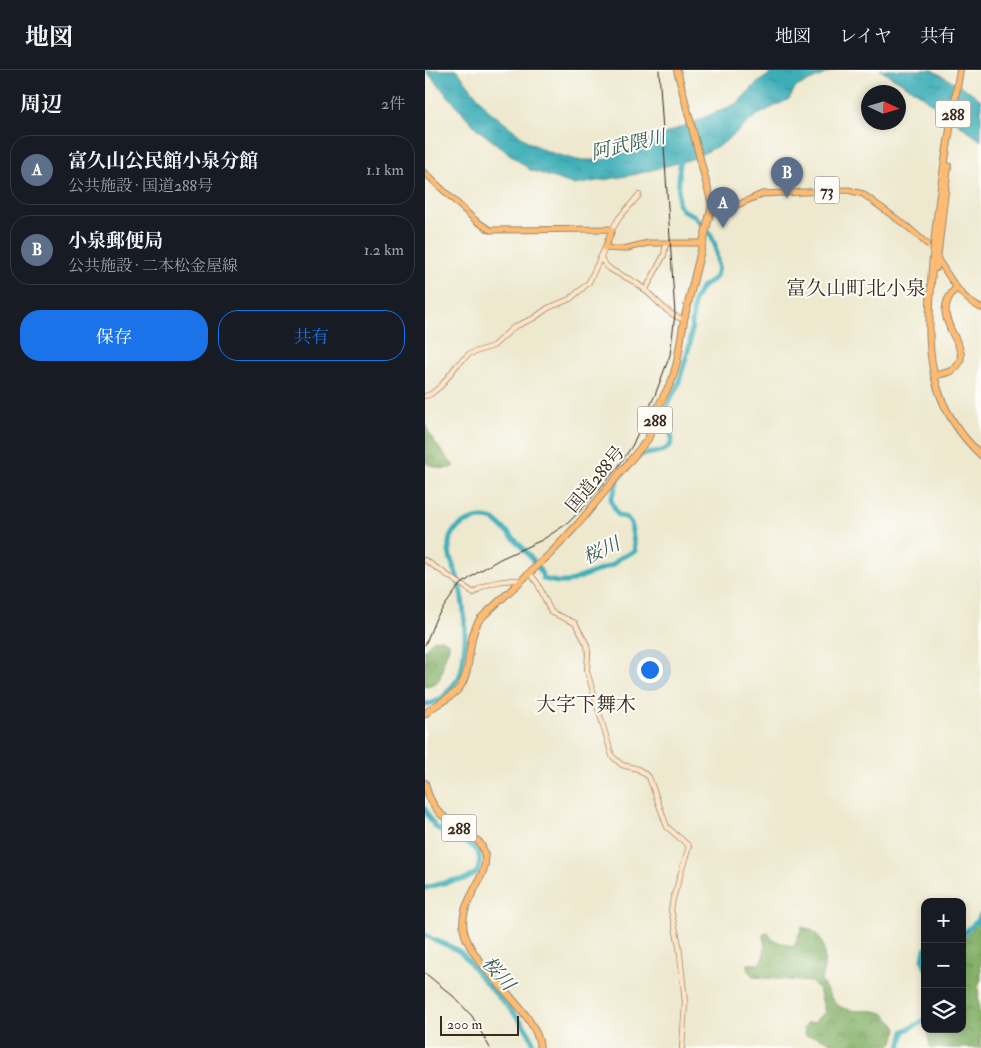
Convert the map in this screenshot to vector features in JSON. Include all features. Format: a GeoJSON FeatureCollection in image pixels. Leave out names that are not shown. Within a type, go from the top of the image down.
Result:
{"type":"FeatureCollection","features":[{"type":"Feature","properties":{"kind":"highway","name":"国道288号"},"geometry":{"type":"LineString","coordinates":[[425,714],[450,698],[459,688],[465,676],[476,624],[487,611],[541,562],[578,524],[649,438],[658,407],[675,371],[684,320],[712,205],[677,70]]}},
{"type":"Feature","properties":{"kind":"highway","name":"288"},"geometry":{"type":"LineString","coordinates":[[962,71],[935,230],[930,294],[929,341],[941,398],[962,435],[981,455]]}},
{"type":"Feature","properties":{"kind":"highway"},"geometry":{"type":"LineString","coordinates":[[935,376],[954,370],[961,358],[961,345],[947,319],[945,310],[949,297],[956,288]]}},
{"type":"Feature","properties":{"kind":"highway","name":"288"},"geometry":{"type":"LineString","coordinates":[[425,783],[428,798],[434,808],[479,842],[482,847],[485,868],[465,908],[463,926],[465,936],[473,954],[529,1022],[538,1038],[540,1048]]}},
{"type":"Feature","properties":{"kind":"main road"},"geometry":{"type":"LineString","coordinates":[[425,173],[475,220],[490,230],[612,230],[605,248],[623,249],[648,243],[703,243]]}},
{"type":"Feature","properties":{"kind":"main road","name":"73"},"geometry":{"type":"LineString","coordinates":[[712,205],[735,206],[762,194],[848,190],[863,194],[914,231],[927,244]]}},
{"type":"Feature","properties":{"kind":"main road"},"geometry":{"type":"LineString","coordinates":[[939,261],[956,288],[970,302],[981,308]]}},
{"type":"Feature","properties":{"kind":"street"},"geometry":{"type":"LineString","coordinates":[[612,230],[619,218],[639,195]]}},
{"type":"Feature","properties":{"kind":"street"},"geometry":{"type":"LineString","coordinates":[[645,291],[664,255],[666,243]]}},
{"type":"Feature","properties":{"kind":"street"},"geometry":{"type":"LineString","coordinates":[[425,396],[441,386],[457,365],[469,354],[493,346],[515,328],[548,308],[570,299],[589,282],[605,248]]}},
{"type":"Feature","properties":{"kind":"street"},"geometry":{"type":"LineString","coordinates":[[601,258],[610,270],[636,283],[667,312],[684,320]]}},
{"type":"Feature","properties":{"kind":"street"},"geometry":{"type":"LineString","coordinates":[[425,560],[474,593],[481,587],[521,580]]}},
{"type":"Feature","properties":{"kind":"street"},"geometry":{"type":"LineString","coordinates":[[531,571],[551,612],[575,623],[587,645],[587,671],[612,756],[621,765],[638,769],[649,778],[665,823],[670,830],[689,846],[671,910],[679,945],[685,1002],[682,1048]]}},
{"type":"Feature","properties":{"kind":"green space"},"geometry":{"type":"Polygon","coordinates":[[[425,425],[435,443],[454,466],[451,468],[436,467],[425,463],[425,425]]]}},
{"type":"Feature","properties":{"kind":"green space"},"geometry":{"type":"Polygon","coordinates":[[[442,639],[449,643],[449,645],[440,677],[435,683],[425,686],[425,650],[433,640],[442,639]]]}},
{"type":"Feature","properties":{"kind":"green space"},"geometry":{"type":"Polygon","coordinates":[[[981,920],[981,980],[978,985],[979,1014],[981,1015],[981,1048],[930,1048],[928,1033],[966,1033],[966,935],[981,920]]]}},
{"type":"Feature","properties":{"kind":"green space"},"geometry":{"type":"Polygon","coordinates":[[[802,927],[817,934],[821,941],[824,965],[821,981],[836,1004],[856,1011],[878,1012],[891,1020],[897,1029],[893,1042],[886,1048],[844,1048],[816,1036],[806,1036],[804,1029],[808,1022],[813,1023],[825,1012],[819,989],[811,982],[754,977],[747,969],[748,964],[758,964],[763,960],[765,946],[763,935],[767,932],[773,940],[794,947],[802,927]]]}},
{"type":"Feature","properties":{"kind":"water"},"geometry":{"type":"Polygon","coordinates":[[[425,70],[457,70],[488,110],[529,142],[546,151],[577,160],[603,160],[736,104],[755,85],[775,70],[834,70],[796,87],[789,99],[756,116],[722,144],[692,159],[637,174],[575,185],[530,170],[477,129],[425,70]]]}},
{"type":"Feature","properties":{"kind":"water"},"geometry":{"type":"Polygon","coordinates":[[[880,70],[932,70],[971,92],[981,100],[981,141],[917,92],[880,70]]]}},
{"type":"Feature","properties":{"kind":"waterway","name":"桜川"},"geometry":{"type":"LineString","coordinates":[[425,704],[439,700],[445,695],[458,679],[462,667],[465,642],[464,615],[458,579],[450,558],[449,549],[451,536],[460,526],[466,522],[481,518],[494,520],[515,539],[537,565],[543,579],[557,582],[568,582],[613,565],[620,558],[635,551],[631,523],[627,518],[618,515],[611,498],[619,478],[639,456],[658,452],[671,445],[672,438],[662,414],[678,385],[690,344],[694,301],[701,288],[716,277],[718,267],[715,245],[711,236],[700,222],[693,215],[682,210],[678,203],[680,155]]}},
{"type":"Feature","properties":{"kind":"waterway","name":"桜川"},"geometry":{"type":"LineString","coordinates":[[425,809],[432,823],[438,829],[475,848],[479,854],[480,862],[477,872],[468,878],[425,888]]}},
{"type":"Feature","properties":{"kind":"waterway"},"geometry":{"type":"LineString","coordinates":[[966,931],[981,915]]}},
{"type":"Feature","properties":{"kind":"waterway","name":"桜川"},"geometry":{"type":"LineString","coordinates":[[425,935],[463,955],[521,1022],[532,1040],[534,1048]]}},
{"type":"Feature","properties":{"kind":"waterway"},"geometry":{"type":"LineString","coordinates":[[900,1048],[904,1031],[921,1022]]}},
{"type":"Feature","properties":{"kind":"railway"},"geometry":{"type":"LineString","coordinates":[[425,645],[436,618],[459,586],[500,559],[542,540],[568,523],[582,509],[618,467],[632,446],[655,395],[670,355],[675,314],[659,70]]}},
{"type":"Feature","properties":{"kind":"railway"},"geometry":{"type":"LineString","coordinates":[[425,973],[453,996],[472,1016],[490,1048]]}},
{"type":"Feature","properties":{"kind":"place","name":"小泉郵便局"},"geometry":{"type":"Point","coordinates":[787,198]}},
{"type":"Feature","properties":{"kind":"place","name":"富久山公民館小泉分館"},"geometry":{"type":"Point","coordinates":[723,228]}},
{"type":"Feature","properties":{"kind":"district","name":"富久山町北小泉"},"geometry":{"type":"Point","coordinates":[856,288]}},
{"type":"Feature","properties":{"kind":"district","name":"大字下舞木"},"geometry":{"type":"Point","coordinates":[586,704]}},
{"type":"Feature","properties":{"kind":"water label","name":"阿武隈川"},"geometry":{"type":"Point","coordinates":[628,144]}}]}
